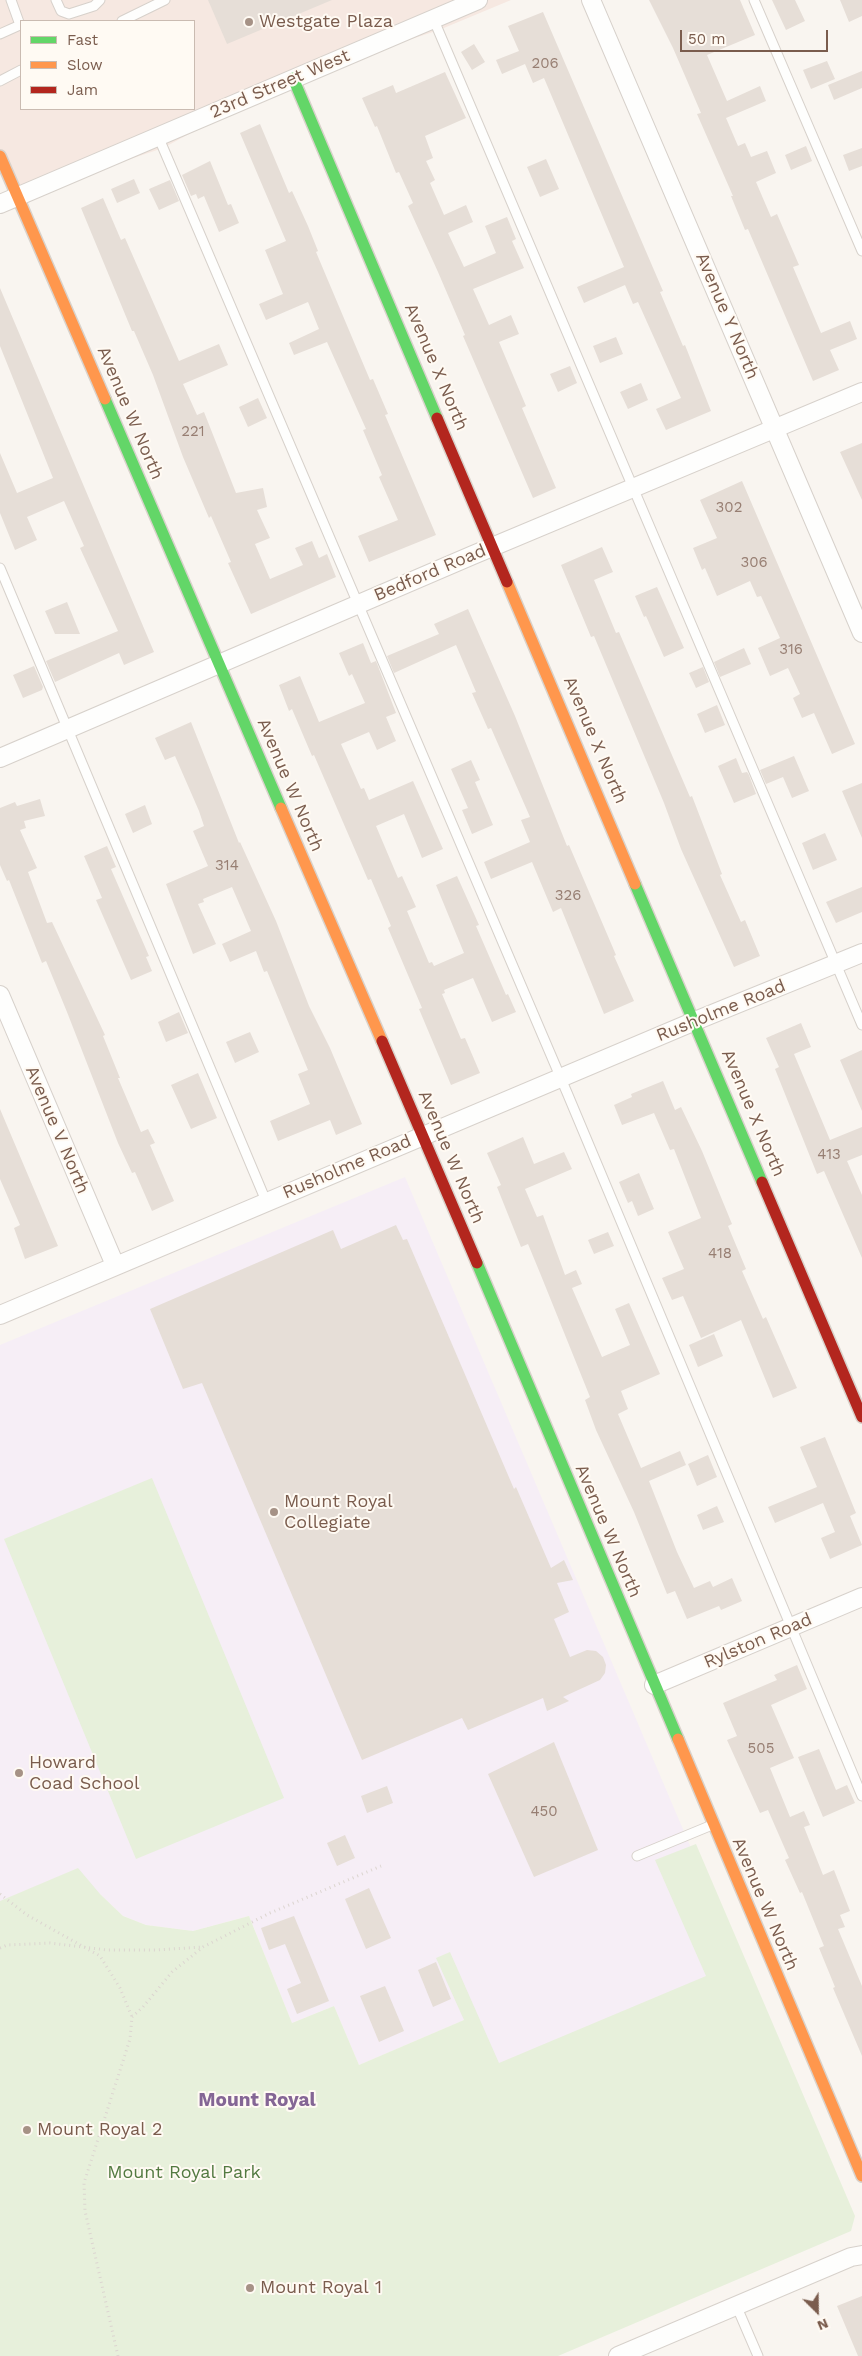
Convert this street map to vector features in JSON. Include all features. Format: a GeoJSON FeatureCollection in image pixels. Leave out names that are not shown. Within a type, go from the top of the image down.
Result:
{"type":"FeatureCollection","features":[{"type":"Feature","properties":{"kind":"street","name":"23rd Street West"},"geometry":{"type":"LineString","coordinates":[[0,204],[478,0]]}},
{"type":"Feature","properties":{"kind":"street","name":"Avenue Y North"},"geometry":{"type":"LineString","coordinates":[[592,0],[862,633]]}},
{"type":"Feature","properties":{"kind":"street","name":"Avenue X North"},"geometry":{"type":"LineString","coordinates":[[293,78],[494,546],[862,1417]]}},
{"type":"Feature","properties":{"kind":"street","name":"Avenue W North"},"geometry":{"type":"LineString","coordinates":[[0,156],[423,1136],[862,2176]]}},
{"type":"Feature","properties":{"kind":"street","name":"Bedford Road"},"geometry":{"type":"LineString","coordinates":[[0,758],[494,546],[776,430],[862,392]]}},
{"type":"Feature","properties":{"kind":"street","name":"Rusholme Road"},"geometry":{"type":"LineString","coordinates":[[0,1315],[694,1021],[862,953]]}},
{"type":"Feature","properties":{"kind":"street","name":"Avenue V North"},"geometry":{"type":"LineString","coordinates":[[0,995],[115,1265]]}},
{"type":"Feature","properties":{"kind":"street","name":"Rylston Road"},"geometry":{"type":"LineString","coordinates":[[654,1685],[862,1597]]}},
{"type":"Feature","properties":{"kind":"street"},"geometry":{"type":"LineString","coordinates":[[618,2356],[851,2257],[862,2255]]}},
{"type":"Feature","properties":{"kind":"lane"},"geometry":{"type":"LineString","coordinates":[[0,34],[20,25],[11,0]]}},
{"type":"Feature","properties":{"kind":"lane"},"geometry":{"type":"LineString","coordinates":[[56,0],[61,11],[70,14],[94,6],[100,0]]}},
{"type":"Feature","properties":{"kind":"lane"},"geometry":{"type":"LineString","coordinates":[[124,20],[165,0]]}},
{"type":"Feature","properties":{"kind":"lane"},"geometry":{"type":"LineString","coordinates":[[754,0],[862,251]]}},
{"type":"Feature","properties":{"kind":"lane"},"geometry":{"type":"LineString","coordinates":[[433,18],[862,1025]]}},
{"type":"Feature","properties":{"kind":"lane"},"geometry":{"type":"LineString","coordinates":[[0,81],[20,71]]}},
{"type":"Feature","properties":{"kind":"lane"},"geometry":{"type":"LineString","coordinates":[[158,136],[560,1078],[789,1627],[862,1796]]}},
{"type":"Feature","properties":{"kind":"lane"},"geometry":{"type":"LineString","coordinates":[[0,568],[266,1201]]}},
{"type":"Feature","properties":{"kind":"lane"},"geometry":{"type":"LineString","coordinates":[[637,1856],[713,1825]]}},
{"type":"Feature","properties":{"kind":"lane"},"geometry":{"type":"LineString","coordinates":[[736,2305],[758,2356]]}},
{"type":"Feature","properties":{"kind":"path"},"geometry":{"type":"LineString","coordinates":[[132,2018],[172,1972],[204,1947],[270,1913],[381,1866]]}},
{"type":"Feature","properties":{"kind":"path"},"geometry":{"type":"LineString","coordinates":[[0,1894],[27,1915],[100,1956],[120,1988],[132,2018],[130,2039],[84,2183],[84,2211],[118,2356]]}},
{"type":"Feature","properties":{"kind":"path"},"geometry":{"type":"LineString","coordinates":[[0,1948],[7,1945],[50,1943],[108,1950],[204,1947]]}},
{"type":"Feature","properties":{"kind":"shaded area"},"geometry":{"type":"Polygon","coordinates":[[[0,0],[511,0],[439,30],[293,78],[163,148],[18,197],[0,156],[0,0]]]}},
{"type":"Feature","properties":{"kind":"shaded area","name":"Mount Royal Collegiate"},"geometry":{"type":"Polygon","coordinates":[[[405,1177],[691,1848],[709,1978],[497,2068],[464,2020],[359,2065],[334,2006],[292,2023],[249,1916],[193,1931],[146,1925],[123,1916],[100,1894],[0,1901],[0,1345],[405,1177]]]}},
{"type":"Feature","properties":{"kind":"green space"},"geometry":{"type":"Polygon","coordinates":[[[152,1478],[284,1798],[136,1859],[4,1539],[152,1478]]]}},
{"type":"Feature","properties":{"kind":"green space","name":"Mount Royal Park"},"geometry":{"type":"Polygon","coordinates":[[[696,1844],[855,2216],[851,2231],[558,2356],[0,2356],[0,1901],[78,1868],[100,1894],[123,1916],[146,1925],[193,1931],[249,1916],[292,2023],[334,2006],[359,2065],[464,2020],[436,1958],[450,1952],[499,2063],[706,1976],[655,1860],[696,1844]]]}},
{"type":"Feature","properties":{"kind":"building","name":"Westgate Plaza"},"geometry":{"type":"Polygon","coordinates":[[[208,0],[332,0],[227,44],[208,0]]]}},
{"type":"Feature","properties":{"kind":"building"},"geometry":{"type":"Polygon","coordinates":[[[649,0],[740,0],[755,35],[707,55],[727,101],[760,86],[766,101],[726,118],[738,146],[745,143],[751,157],[767,151],[776,173],[756,182],[771,217],[777,214],[799,265],[793,267],[821,333],[850,321],[857,339],[830,350],[839,370],[813,381],[748,229],[745,230],[731,196],[733,196],[697,114],[701,113],[673,48],[649,0]]]}},
{"type":"Feature","properties":{"kind":"building"},"geometry":{"type":"Polygon","coordinates":[[[772,0],[795,0],[805,21],[786,30],[772,0]]]}},
{"type":"Feature","properties":{"kind":"building"},"geometry":{"type":"Polygon","coordinates":[[[840,0],[862,0],[862,16],[849,22],[840,0]]]}},
{"type":"Feature","properties":{"kind":"building"},"geometry":{"type":"Polygon","coordinates":[[[543,12],[663,291],[660,292],[683,346],[685,345],[711,411],[666,430],[656,409],[681,398],[638,302],[633,304],[625,285],[584,303],[577,287],[624,267],[544,78],[533,83],[525,64],[502,74],[496,60],[519,51],[508,26],[543,12]]]}},
{"type":"Feature","properties":{"kind":"building"},"geometry":{"type":"Polygon","coordinates":[[[474,44],[485,62],[472,70],[461,52],[474,44]]]}},
{"type":"Feature","properties":{"kind":"building"},"geometry":{"type":"Polygon","coordinates":[[[827,61],[835,79],[811,89],[803,70],[827,61]]]}},
{"type":"Feature","properties":{"kind":"building"},"geometry":{"type":"Polygon","coordinates":[[[862,71],[862,88],[834,100],[828,85],[862,71]]]}},
{"type":"Feature","properties":{"kind":"building"},"geometry":{"type":"Polygon","coordinates":[[[445,72],[466,118],[425,136],[433,158],[426,161],[435,180],[430,183],[444,215],[466,205],[473,222],[448,233],[464,267],[496,253],[485,226],[507,217],[516,239],[512,241],[524,268],[473,289],[489,325],[511,315],[519,334],[499,342],[526,406],[522,408],[556,488],[533,498],[463,336],[465,335],[408,206],[413,203],[399,172],[396,173],[377,126],[375,127],[362,98],[393,85],[396,93],[445,72]]]}},
{"type":"Feature","properties":{"kind":"building"},"geometry":{"type":"Polygon","coordinates":[[[260,124],[289,193],[292,191],[308,226],[318,251],[316,252],[370,380],[373,379],[388,414],[385,415],[436,535],[369,562],[358,536],[398,520],[379,477],[382,475],[363,430],[366,429],[327,342],[294,355],[289,343],[319,329],[308,302],[266,320],[259,304],[283,294],[265,250],[286,241],[240,133],[260,124]]]}},
{"type":"Feature","properties":{"kind":"building"},"geometry":{"type":"Polygon","coordinates":[[[806,146],[812,161],[791,170],[785,155],[806,146]]]}},
{"type":"Feature","properties":{"kind":"building"},"geometry":{"type":"Polygon","coordinates":[[[862,148],[862,166],[849,171],[843,155],[862,148]]]}},
{"type":"Feature","properties":{"kind":"building"},"geometry":{"type":"Polygon","coordinates":[[[546,159],[559,189],[540,197],[527,167],[546,159]]]}},
{"type":"Feature","properties":{"kind":"building"},"geometry":{"type":"Polygon","coordinates":[[[210,161],[228,205],[231,204],[239,223],[219,232],[204,196],[198,199],[196,194],[191,196],[182,175],[210,161]]]}},
{"type":"Feature","properties":{"kind":"building"},"geometry":{"type":"Polygon","coordinates":[[[134,179],[140,193],[117,203],[111,189],[134,179]]]}},
{"type":"Feature","properties":{"kind":"building"},"geometry":{"type":"Polygon","coordinates":[[[170,180],[179,201],[159,210],[149,189],[170,180]]]}},
{"type":"Feature","properties":{"kind":"building"},"geometry":{"type":"Polygon","coordinates":[[[103,198],[121,240],[125,238],[179,361],[219,344],[228,365],[183,384],[197,415],[204,412],[236,493],[263,488],[267,507],[257,510],[270,538],[255,544],[270,579],[303,565],[295,548],[312,541],[319,558],[327,554],[336,577],[251,614],[228,563],[231,562],[211,516],[209,518],[183,457],[153,375],[134,331],[132,331],[81,208],[103,198]]]}},
{"type":"Feature","properties":{"kind":"building"},"geometry":{"type":"Polygon","coordinates":[[[0,288],[154,652],[124,665],[119,653],[55,682],[46,661],[118,631],[80,548],[84,546],[64,501],[27,517],[37,540],[15,550],[0,513],[0,453],[17,493],[53,478],[0,346],[0,288]]]}},
{"type":"Feature","properties":{"kind":"building"},"geometry":{"type":"Polygon","coordinates":[[[616,337],[623,354],[600,363],[593,346],[616,337]]]}},
{"type":"Feature","properties":{"kind":"building"},"geometry":{"type":"Polygon","coordinates":[[[570,366],[577,383],[558,392],[550,374],[570,366]]]}},
{"type":"Feature","properties":{"kind":"building"},"geometry":{"type":"Polygon","coordinates":[[[641,383],[648,400],[628,409],[620,392],[641,383]]]}},
{"type":"Feature","properties":{"kind":"building"},"geometry":{"type":"Polygon","coordinates":[[[258,398],[267,418],[248,427],[239,407],[258,398]]]}},
{"type":"Feature","properties":{"kind":"building"},"geometry":{"type":"Polygon","coordinates":[[[862,443],[862,500],[840,452],[862,443]]]}},
{"type":"Feature","properties":{"kind":"building"},"geometry":{"type":"Polygon","coordinates":[[[742,481],[855,744],[832,754],[814,713],[802,718],[793,698],[800,694],[788,668],[770,676],[758,648],[780,638],[761,596],[757,597],[750,581],[717,596],[705,568],[702,570],[693,548],[717,538],[700,500],[742,481]]]}},
{"type":"Feature","properties":{"kind":"building"},"geometry":{"type":"Polygon","coordinates":[[[602,547],[613,572],[594,580],[616,633],[619,632],[690,797],[692,796],[722,874],[720,875],[741,922],[745,920],[760,956],[734,967],[681,849],[664,803],[594,636],[591,637],[561,565],[602,547]]]}},
{"type":"Feature","properties":{"kind":"building"},"geometry":{"type":"Polygon","coordinates":[[[657,587],[684,648],[664,657],[635,596],[657,587]]]}},
{"type":"Feature","properties":{"kind":"building"},"geometry":{"type":"Polygon","coordinates":[[[67,602],[80,634],[55,634],[45,611],[67,602]]]}},
{"type":"Feature","properties":{"kind":"building"},"geometry":{"type":"Polygon","coordinates":[[[468,609],[515,716],[567,846],[569,845],[634,1001],[604,1014],[561,908],[553,912],[532,862],[491,879],[484,862],[530,842],[521,820],[530,817],[491,728],[488,729],[472,693],[476,692],[456,645],[394,673],[387,656],[439,634],[434,624],[468,609]]]}},
{"type":"Feature","properties":{"kind":"building"},"geometry":{"type":"Polygon","coordinates":[[[363,643],[371,663],[376,661],[396,713],[386,717],[396,741],[377,750],[369,732],[341,744],[361,789],[364,788],[369,800],[413,781],[443,849],[422,858],[404,814],[376,826],[398,878],[402,876],[416,907],[407,911],[429,963],[432,962],[434,966],[464,953],[436,885],[457,876],[479,925],[476,926],[506,995],[508,994],[516,1012],[492,1022],[473,978],[444,990],[445,993],[442,994],[461,1039],[465,1038],[480,1073],[451,1085],[419,1009],[422,1008],[388,928],[391,926],[371,879],[368,880],[314,755],[312,756],[292,709],[289,711],[279,685],[300,676],[319,722],[365,703],[352,674],[349,676],[339,653],[363,643]]]}},
{"type":"Feature","properties":{"kind":"building"},"geometry":{"type":"Polygon","coordinates":[[[744,648],[751,664],[720,677],[714,662],[744,648]]]}},
{"type":"Feature","properties":{"kind":"building"},"geometry":{"type":"Polygon","coordinates":[[[34,666],[43,687],[42,690],[23,698],[13,675],[34,666]]]}},
{"type":"Feature","properties":{"kind":"building"},"geometry":{"type":"Polygon","coordinates":[[[703,667],[709,682],[696,688],[689,673],[703,667]]]}},
{"type":"Feature","properties":{"kind":"building"},"geometry":{"type":"Polygon","coordinates":[[[717,705],[725,725],[705,733],[697,714],[717,705]]]}},
{"type":"Feature","properties":{"kind":"building"},"geometry":{"type":"Polygon","coordinates":[[[191,722],[239,843],[276,921],[309,1006],[330,1048],[362,1124],[336,1135],[330,1120],[278,1141],[270,1121],[310,1104],[298,1074],[308,1070],[267,971],[264,972],[256,951],[230,962],[222,944],[251,931],[232,887],[203,899],[204,902],[198,904],[216,944],[193,954],[166,884],[208,866],[193,831],[204,826],[199,811],[175,756],[165,760],[155,738],[191,722]]]}},
{"type":"Feature","properties":{"kind":"building"},"geometry":{"type":"Polygon","coordinates":[[[794,756],[809,791],[792,798],[783,777],[766,784],[760,770],[794,756]]]}},
{"type":"Feature","properties":{"kind":"building"},"geometry":{"type":"Polygon","coordinates":[[[736,758],[742,773],[747,772],[749,775],[756,794],[734,803],[718,766],[736,758]]]}},
{"type":"Feature","properties":{"kind":"building"},"geometry":{"type":"Polygon","coordinates":[[[471,760],[480,780],[475,782],[493,825],[472,834],[462,810],[468,808],[451,769],[471,760]]]}},
{"type":"Feature","properties":{"kind":"building"},"geometry":{"type":"Polygon","coordinates":[[[862,783],[862,838],[842,791],[862,783]]]}},
{"type":"Feature","properties":{"kind":"building"},"geometry":{"type":"Polygon","coordinates":[[[40,799],[45,816],[24,821],[26,828],[20,830],[37,868],[28,872],[47,923],[52,922],[105,1035],[103,1036],[120,1078],[118,1078],[141,1132],[148,1129],[155,1143],[150,1145],[174,1201],[152,1211],[135,1172],[132,1173],[118,1143],[46,961],[42,963],[9,880],[7,881],[0,865],[0,808],[15,802],[17,806],[40,799]]]}},
{"type":"Feature","properties":{"kind":"building"},"geometry":{"type":"Polygon","coordinates":[[[145,805],[152,824],[133,833],[125,814],[145,805]]]}},
{"type":"Feature","properties":{"kind":"building"},"geometry":{"type":"Polygon","coordinates":[[[825,833],[837,860],[813,870],[802,843],[825,833]]]}},
{"type":"Feature","properties":{"kind":"building"},"geometry":{"type":"Polygon","coordinates":[[[107,846],[116,867],[111,869],[149,956],[146,957],[152,971],[131,980],[96,900],[102,898],[84,856],[107,846]]]}},
{"type":"Feature","properties":{"kind":"building"},"geometry":{"type":"Polygon","coordinates":[[[862,887],[862,912],[836,923],[826,902],[862,887]]]}},
{"type":"Feature","properties":{"kind":"building"},"geometry":{"type":"Polygon","coordinates":[[[179,1012],[188,1033],[166,1042],[158,1022],[179,1012]]]}},
{"type":"Feature","properties":{"kind":"building"},"geometry":{"type":"Polygon","coordinates":[[[801,1023],[811,1047],[794,1054],[830,1140],[862,1127],[862,1155],[847,1161],[862,1195],[862,1258],[824,1171],[817,1174],[775,1069],[779,1067],[766,1038],[801,1023]]]}},
{"type":"Feature","properties":{"kind":"building"},"geometry":{"type":"Polygon","coordinates":[[[250,1032],[259,1052],[235,1063],[226,1042],[250,1032]]]}},
{"type":"Feature","properties":{"kind":"building"},"geometry":{"type":"Polygon","coordinates":[[[862,1050],[862,1111],[840,1060],[862,1050]]]}},
{"type":"Feature","properties":{"kind":"building"},"geometry":{"type":"Polygon","coordinates":[[[198,1073],[217,1118],[191,1129],[171,1085],[198,1073]]]}},
{"type":"Feature","properties":{"kind":"building"},"geometry":{"type":"Polygon","coordinates":[[[663,1081],[675,1110],[681,1107],[702,1151],[732,1224],[728,1226],[746,1269],[742,1271],[763,1319],[766,1317],[797,1388],[773,1398],[741,1320],[701,1338],[683,1296],[672,1300],[662,1278],[684,1269],[668,1232],[701,1218],[674,1149],[670,1150],[654,1113],[622,1125],[614,1105],[632,1097],[631,1094],[663,1081]]]}},
{"type":"Feature","properties":{"kind":"building"},"geometry":{"type":"Polygon","coordinates":[[[0,1109],[58,1246],[25,1259],[14,1228],[20,1225],[0,1179],[0,1109]]]}},
{"type":"Feature","properties":{"kind":"building"},"geometry":{"type":"Polygon","coordinates":[[[523,1137],[534,1164],[564,1152],[572,1169],[525,1189],[537,1217],[543,1215],[565,1275],[576,1270],[582,1284],[572,1288],[602,1357],[630,1345],[615,1309],[629,1303],[660,1374],[621,1391],[628,1409],[618,1414],[641,1468],[680,1451],[686,1465],[649,1481],[677,1552],[694,1588],[710,1581],[713,1587],[732,1578],[742,1601],[721,1610],[719,1606],[687,1619],[675,1591],[667,1594],[634,1512],[596,1430],[585,1400],[590,1397],[528,1244],[521,1247],[497,1187],[501,1185],[487,1153],[523,1137]]]}},
{"type":"Feature","properties":{"kind":"building"},"geometry":{"type":"Polygon","coordinates":[[[639,1173],[654,1209],[638,1216],[632,1201],[628,1203],[619,1182],[639,1173]]]}},
{"type":"Feature","properties":{"kind":"building"},"geometry":{"type":"Polygon","coordinates":[[[396,1225],[403,1240],[407,1239],[514,1489],[516,1487],[551,1568],[564,1560],[573,1580],[557,1583],[569,1612],[554,1619],[570,1657],[587,1650],[596,1651],[603,1657],[606,1665],[605,1673],[600,1680],[563,1697],[569,1701],[547,1711],[543,1698],[468,1730],[462,1718],[362,1760],[202,1383],[183,1389],[150,1309],[333,1230],[341,1249],[396,1225]]]}},
{"type":"Feature","properties":{"kind":"building"},"geometry":{"type":"Polygon","coordinates":[[[608,1232],[614,1246],[594,1254],[588,1240],[608,1232]]]}},
{"type":"Feature","properties":{"kind":"building"},"geometry":{"type":"Polygon","coordinates":[[[714,1334],[723,1356],[698,1367],[689,1345],[714,1334]]]}},
{"type":"Feature","properties":{"kind":"building"},"geometry":{"type":"Polygon","coordinates":[[[825,1437],[856,1513],[850,1516],[862,1545],[830,1559],[821,1538],[835,1532],[823,1503],[775,1523],[768,1507],[817,1487],[800,1447],[825,1437]]]}},
{"type":"Feature","properties":{"kind":"building"},"geometry":{"type":"Polygon","coordinates":[[[708,1455],[717,1477],[697,1486],[688,1464],[708,1455]]]}},
{"type":"Feature","properties":{"kind":"building"},"geometry":{"type":"Polygon","coordinates":[[[717,1506],[724,1522],[703,1530],[697,1515],[717,1506]]]}},
{"type":"Feature","properties":{"kind":"building"},"geometry":{"type":"Polygon","coordinates":[[[797,1665],[807,1689],[771,1705],[794,1758],[770,1768],[790,1817],[804,1811],[810,1825],[804,1827],[823,1875],[834,1870],[850,1911],[840,1915],[845,1927],[838,1929],[862,1986],[862,2056],[833,1988],[835,1987],[819,1948],[824,1946],[802,1892],[800,1893],[785,1860],[789,1858],[768,1810],[760,1813],[727,1740],[737,1736],[723,1703],[777,1680],[774,1675],[797,1665]]]}},
{"type":"Feature","properties":{"kind":"building"},"geometry":{"type":"Polygon","coordinates":[[[554,1742],[598,1850],[534,1877],[488,1774],[554,1742]]]}},
{"type":"Feature","properties":{"kind":"building"},"geometry":{"type":"Polygon","coordinates":[[[819,1749],[836,1790],[847,1785],[855,1803],[823,1817],[798,1757],[819,1749]]]}},
{"type":"Feature","properties":{"kind":"building"},"geometry":{"type":"Polygon","coordinates":[[[387,1786],[393,1803],[367,1813],[361,1796],[387,1786]]]}},
{"type":"Feature","properties":{"kind":"building"},"geometry":{"type":"Polygon","coordinates":[[[345,1835],[355,1858],[337,1866],[327,1843],[345,1835]]]}},
{"type":"Feature","properties":{"kind":"building"},"geometry":{"type":"Polygon","coordinates":[[[369,1888],[391,1938],[366,1949],[345,1899],[369,1888]]]}},
{"type":"Feature","properties":{"kind":"building"},"geometry":{"type":"Polygon","coordinates":[[[294,1916],[329,2001],[297,2014],[287,1989],[301,1983],[285,1944],[269,1950],[261,1928],[294,1916]]]}},
{"type":"Feature","properties":{"kind":"building"},"geometry":{"type":"Polygon","coordinates":[[[436,1962],[451,1999],[433,2007],[418,1970],[436,1962]]]}},
{"type":"Feature","properties":{"kind":"building"},"geometry":{"type":"Polygon","coordinates":[[[385,1986],[404,2031],[379,2042],[360,1996],[385,1986]]]}},
{"type":"Feature","properties":{"kind":"building"},"geometry":{"type":"Polygon","coordinates":[[[862,2296],[862,2356],[858,2356],[837,2306],[862,2296]]]}},
{"type":"Feature","properties":{"kind":"traffic: fast"},"geometry":{"type":"LineString","coordinates":[[293,78],[437,418]]}},
{"type":"Feature","properties":{"kind":"traffic: fast"},"geometry":{"type":"LineString","coordinates":[[105,399],[281,808]]}},
{"type":"Feature","properties":{"kind":"traffic: fast"},"geometry":{"type":"LineString","coordinates":[[635,884],[762,1182]]}},
{"type":"Feature","properties":{"kind":"traffic: fast"},"geometry":{"type":"LineString","coordinates":[[477,1263],[678,1739]]}},
{"type":"Feature","properties":{"kind":"traffic: slow"},"geometry":{"type":"LineString","coordinates":[[0,156],[105,399]]}},
{"type":"Feature","properties":{"kind":"traffic: slow"},"geometry":{"type":"LineString","coordinates":[[507,582],[635,884]]}},
{"type":"Feature","properties":{"kind":"traffic: slow"},"geometry":{"type":"LineString","coordinates":[[281,808],[382,1041]]}},
{"type":"Feature","properties":{"kind":"traffic: slow"},"geometry":{"type":"LineString","coordinates":[[678,1739],[862,2176]]}},
{"type":"Feature","properties":{"kind":"traffic: jam"},"geometry":{"type":"LineString","coordinates":[[437,418],[507,582]]}},
{"type":"Feature","properties":{"kind":"traffic: jam"},"geometry":{"type":"LineString","coordinates":[[382,1041],[477,1263]]}},
{"type":"Feature","properties":{"kind":"traffic: jam"},"geometry":{"type":"LineString","coordinates":[[762,1182],[862,1417]]}},
{"type":"Feature","properties":{"kind":"place","name":"Westgate Plaza"},"geometry":{"type":"Point","coordinates":[249,22]}},
{"type":"Feature","properties":{"kind":"place","name":"Mount Royal Collegiate"},"geometry":{"type":"Point","coordinates":[274,1512]}},
{"type":"Feature","properties":{"kind":"place","name":"Howard Coad School"},"geometry":{"type":"Point","coordinates":[19,1773]}},
{"type":"Feature","properties":{"kind":"place","name":"Mount Royal 2"},"geometry":{"type":"Point","coordinates":[27,2130]}},
{"type":"Feature","properties":{"kind":"place","name":"Mount Royal 1"},"geometry":{"type":"Point","coordinates":[250,2288]}},
{"type":"Feature","properties":{"kind":"district","name":"Mount Royal"},"geometry":{"type":"Point","coordinates":[257,2100]}}]}
